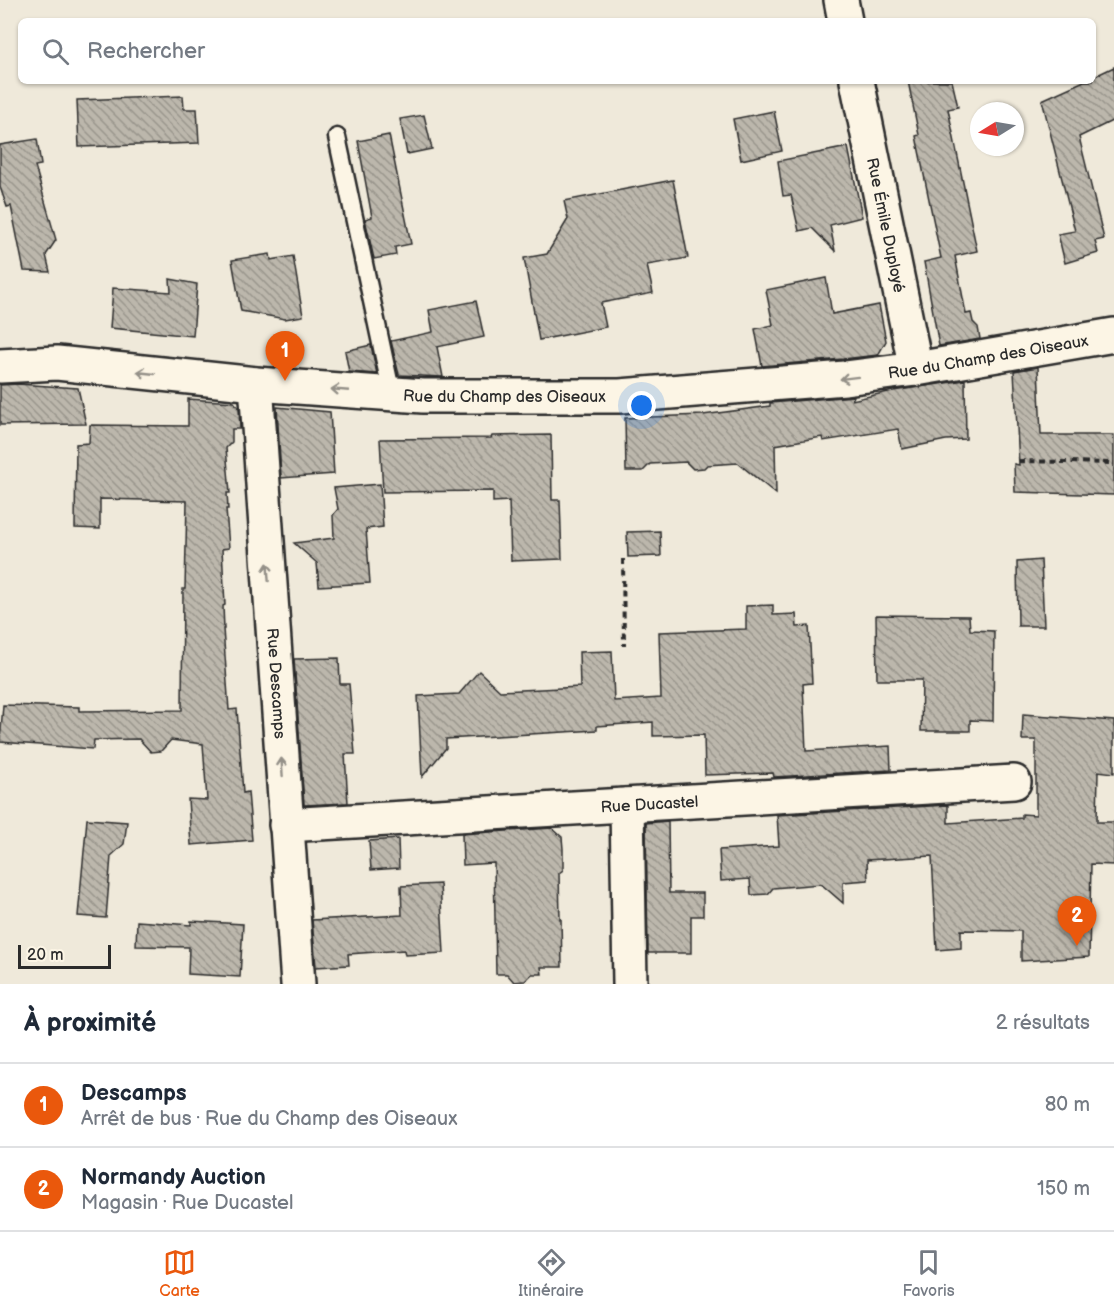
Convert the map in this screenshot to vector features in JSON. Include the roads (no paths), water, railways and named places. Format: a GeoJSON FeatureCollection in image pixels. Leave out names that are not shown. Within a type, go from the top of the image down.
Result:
{"type":"FeatureCollection","features":[{"type":"Feature","properties":{"kind":"street"},"geometry":{"type":"LineString","coordinates":[[841,0],[844,18]]}},
{"type":"Feature","properties":{"kind":"street","name":"Rue Émile Duployé"},"geometry":{"type":"LineString","coordinates":[[858,84],[916,369]]}},
{"type":"Feature","properties":{"kind":"street","name":"Rue du Champ des Oiseaux"},"geometry":{"type":"LineString","coordinates":[[0,366],[57,363],[256,384],[423,396],[620,396],[845,378],[916,369],[1114,335]]}},
{"type":"Feature","properties":{"kind":"street","name":"Rue Descamps"},"geometry":{"type":"LineString","coordinates":[[256,384],[298,984]]}},
{"type":"Feature","properties":{"kind":"street","name":"Rue Ducastel"},"geometry":{"type":"LineString","coordinates":[[286,825],[1014,782]]}},
{"type":"Feature","properties":{"kind":"street"},"geometry":{"type":"LineString","coordinates":[[627,805],[630,984]]}},
{"type":"Feature","properties":{"kind":"lane"},"geometry":{"type":"LineString","coordinates":[[337,136],[392,394]]}},
{"type":"Feature","properties":{"kind":"place","name":"Descamps"},"geometry":{"type":"Point","coordinates":[285,381]}},
{"type":"Feature","properties":{"kind":"place","name":"Normandy Auction"},"geometry":{"type":"Point","coordinates":[1077,946]}}]}
